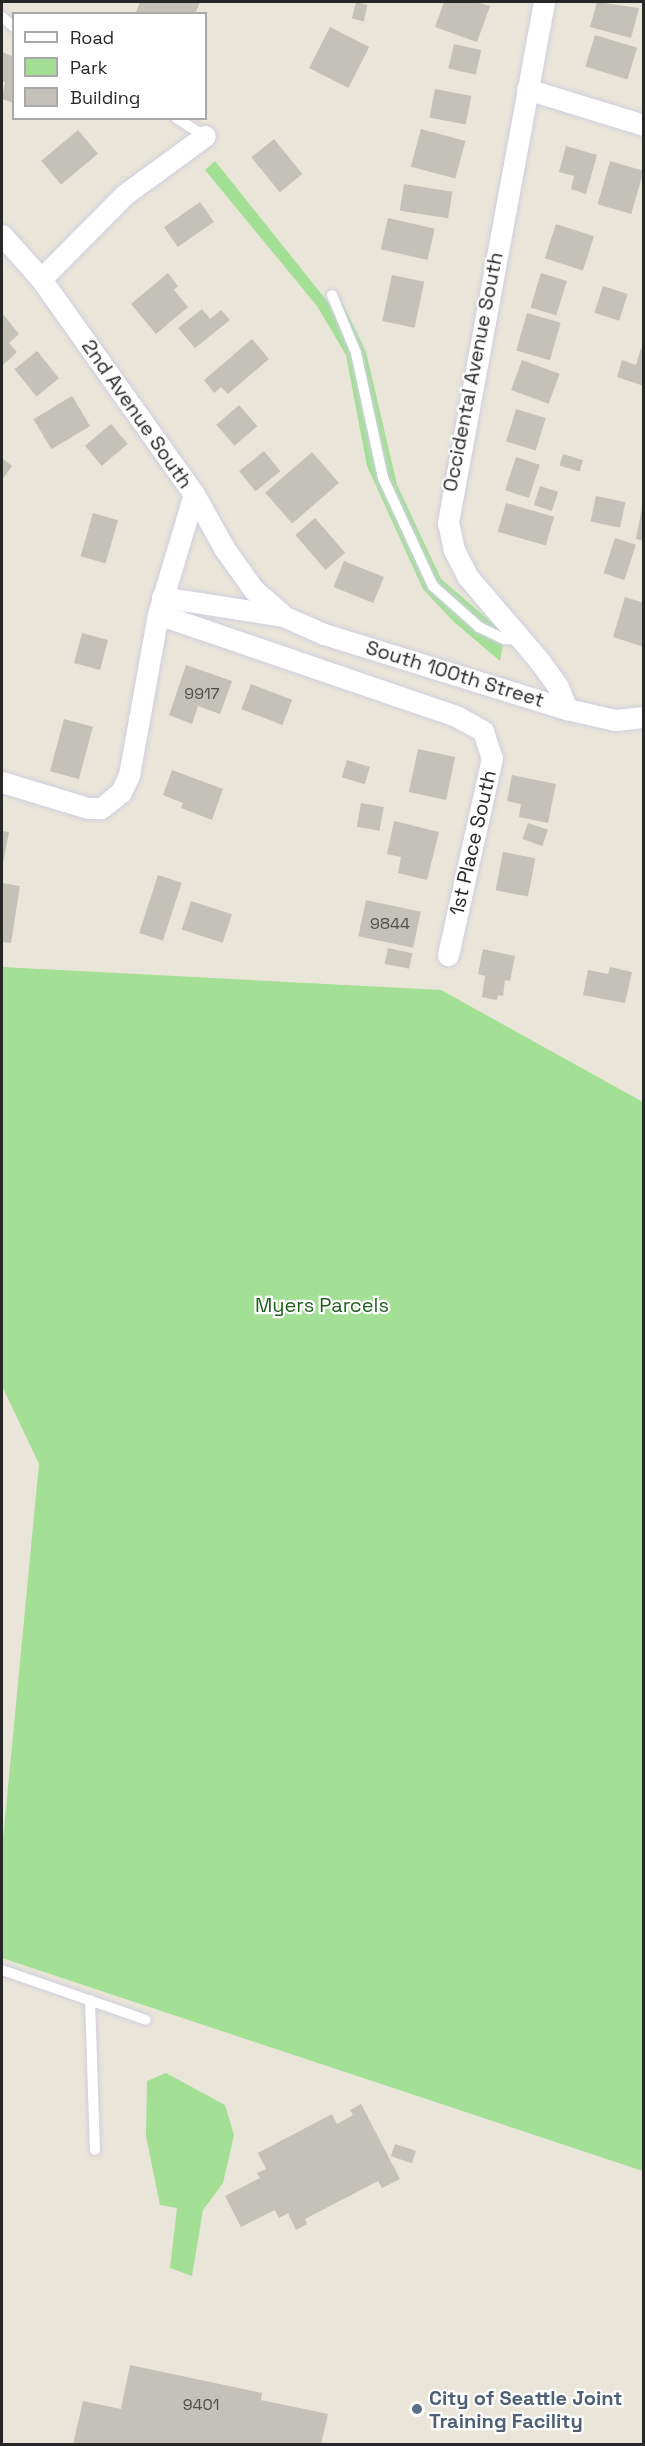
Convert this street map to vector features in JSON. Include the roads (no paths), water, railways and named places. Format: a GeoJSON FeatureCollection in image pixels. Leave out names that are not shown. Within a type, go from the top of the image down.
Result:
{"type":"FeatureCollection","features":[{"type":"Feature","properties":{"kind":"street","name":"Occidental Avenue South"},"geometry":{"type":"LineString","coordinates":[[544,2],[447,522],[454,550],[467,576],[523,640],[558,687],[567,709]]}},
{"type":"Feature","properties":{"kind":"street"},"geometry":{"type":"LineString","coordinates":[[527,89],[644,125]]}},
{"type":"Feature","properties":{"kind":"street"},"geometry":{"type":"LineString","coordinates":[[41,279],[124,195],[204,136]]}},
{"type":"Feature","properties":{"kind":"street","name":"2nd Avenue South"},"geometry":{"type":"LineString","coordinates":[[2,234],[41,279],[194,494],[160,606],[129,776],[121,792],[111,803],[88,808],[2,782]]}},
{"type":"Feature","properties":{"kind":"street","name":"South 100th Street"},"geometry":{"type":"LineString","coordinates":[[194,494],[224,548],[254,590],[283,616],[324,634],[567,709],[639,723]]}},
{"type":"Feature","properties":{"kind":"street","name":"South 100th Street"},"geometry":{"type":"LineString","coordinates":[[160,606],[283,616]]}},
{"type":"Feature","properties":{"kind":"street","name":"South 100th Street"},"geometry":{"type":"LineString","coordinates":[[160,606],[458,717],[483,731]]}},
{"type":"Feature","properties":{"kind":"street","name":"1st Place South"},"geometry":{"type":"LineString","coordinates":[[448,955],[492,758],[483,731]]}},
{"type":"Feature","properties":{"kind":"lane"},"geometry":{"type":"LineString","coordinates":[[179,120],[204,136]]}},
{"type":"Feature","properties":{"kind":"lane"},"geometry":{"type":"LineString","coordinates":[[332,295],[356,353],[383,478],[433,586],[479,627],[504,639],[523,640]]}},
{"type":"Feature","properties":{"kind":"lane"},"geometry":{"type":"LineString","coordinates":[[2,1970],[146,2020]]}},
{"type":"Feature","properties":{"kind":"lane"},"geometry":{"type":"LineString","coordinates":[[90,2000],[95,2150]]}},
{"type":"Feature","properties":{"kind":"place","name":"City of Seattle Joint Training Facility"},"geometry":{"type":"Point","coordinates":[417,2409]}},
{"type":"Feature","properties":{"kind":"park label","name":"Myers Parcels"},"geometry":{"type":"Point","coordinates":[322,1305]}}]}
